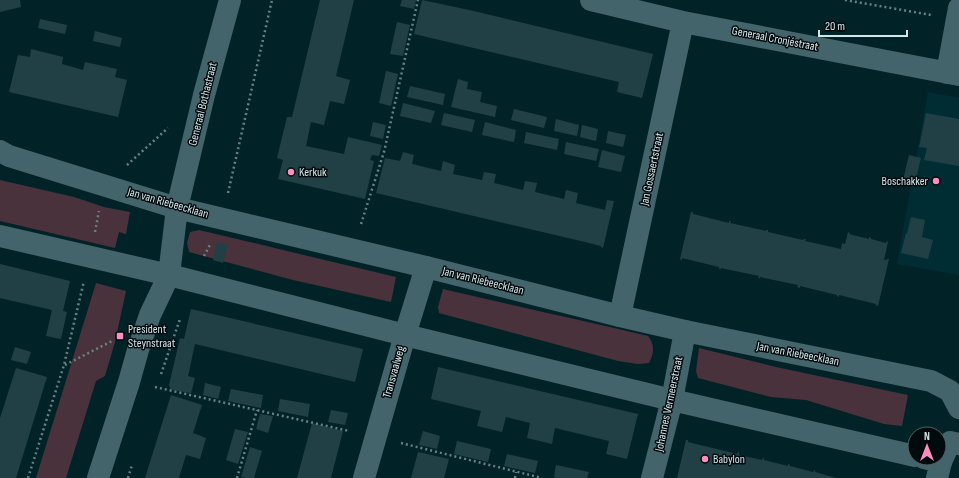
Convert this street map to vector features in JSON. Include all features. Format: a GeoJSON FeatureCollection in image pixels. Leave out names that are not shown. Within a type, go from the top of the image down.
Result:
{"type":"FeatureCollection","features":[{"type":"Feature","properties":{"kind":"street","name":"Generaal Bothastraat"},"geometry":{"type":"LineString","coordinates":[[177,208],[204,95],[230,0]]}},
{"type":"Feature","properties":{"kind":"street","name":"Generaal Cronjéstraat"},"geometry":{"type":"LineString","coordinates":[[591,0],[637,5],[683,22],[953,74]]}},
{"type":"Feature","properties":{"kind":"street"},"geometry":{"type":"LineString","coordinates":[[953,74],[958,14]]}},
{"type":"Feature","properties":{"kind":"street","name":"Jan Gossaertstraat"},"geometry":{"type":"LineString","coordinates":[[620,316],[683,22]]}},
{"type":"Feature","properties":{"kind":"street","name":"Jan van Riebeecklaan"},"geometry":{"type":"LineString","coordinates":[[0,151],[9,156],[177,208],[353,249],[620,316],[931,381],[950,391],[959,408],[955,443],[947,452]]}},
{"type":"Feature","properties":{"kind":"street"},"geometry":{"type":"LineString","coordinates":[[98,478],[150,315],[169,275],[177,208]]}},
{"type":"Feature","properties":{"kind":"street"},"geometry":{"type":"LineString","coordinates":[[0,236],[169,275],[405,335],[672,400],[907,454]]}},
{"type":"Feature","properties":{"kind":"street","name":"Transvaalweg"},"geometry":{"type":"LineString","coordinates":[[364,478],[426,267]]}},
{"type":"Feature","properties":{"kind":"street","name":"Johannes Vermeerstraat"},"geometry":{"type":"LineString","coordinates":[[652,478],[672,400],[684,330]]}},
{"type":"Feature","properties":{"kind":"path"},"geometry":{"type":"LineString","coordinates":[[353,249],[384,152],[418,0]]}},
{"type":"Feature","properties":{"kind":"path"},"geometry":{"type":"LineString","coordinates":[[845,0],[958,14]]}},
{"type":"Feature","properties":{"kind":"path"},"geometry":{"type":"LineString","coordinates":[[64,366],[120,336]]}},
{"type":"Feature","properties":{"kind":"path"},"geometry":{"type":"LineString","coordinates":[[129,382],[376,437],[542,478]]}},
{"type":"Feature","properties":{"kind":"path"},"geometry":{"type":"LineString","coordinates":[[237,478],[257,410]]}},
{"type":"Feature","properties":{"kind":"path"},"geometry":{"type":"LineString","coordinates":[[515,478],[516,472]]}},
{"type":"Feature","properties":{"kind":"shaded area","name":"Boschakker"},"geometry":{"type":"Polygon","coordinates":[[[928,92],[959,98],[959,275],[897,264],[928,92]]]}},
{"type":"Feature","properties":{"kind":"shaded area"},"geometry":{"type":"Polygon","coordinates":[[[0,180],[74,197],[104,207],[130,212],[126,234],[119,232],[115,248],[0,221],[0,180]]]}},
{"type":"Feature","properties":{"kind":"shaded area"},"geometry":{"type":"Polygon","coordinates":[[[199,230],[396,277],[391,302],[293,280],[189,252],[187,243],[190,232],[199,230]]]}},
{"type":"Feature","properties":{"kind":"shaded area"},"geometry":{"type":"Polygon","coordinates":[[[96,283],[126,291],[115,342],[105,376],[96,381],[66,478],[36,478],[96,283]]]}},
{"type":"Feature","properties":{"kind":"shaded area"},"geometry":{"type":"Polygon","coordinates":[[[443,289],[648,336],[653,346],[652,356],[649,363],[638,364],[618,361],[439,313],[438,307],[443,289]]]}},
{"type":"Feature","properties":{"kind":"shaded area"},"geometry":{"type":"Polygon","coordinates":[[[699,348],[776,367],[908,395],[902,426],[884,424],[806,400],[771,397],[698,378],[696,371],[699,348]]]}},
{"type":"Feature","properties":{"kind":"building"},"geometry":{"type":"Polygon","coordinates":[[[0,0],[20,0],[21,7],[0,12],[0,0]]]}},
{"type":"Feature","properties":{"kind":"building"},"geometry":{"type":"Polygon","coordinates":[[[320,0],[354,0],[336,76],[350,80],[344,104],[330,101],[324,125],[311,122],[306,146],[344,154],[348,137],[382,145],[379,156],[372,155],[370,160],[374,161],[365,199],[278,179],[283,160],[277,158],[287,117],[292,117],[320,0]]]}},
{"type":"Feature","properties":{"kind":"building"},"geometry":{"type":"Polygon","coordinates":[[[402,0],[416,0],[414,9],[400,6],[402,0]]]}},
{"type":"Feature","properties":{"kind":"building"},"geometry":{"type":"Polygon","coordinates":[[[422,0],[653,54],[642,98],[617,92],[619,82],[414,34],[422,0]]]}},
{"type":"Feature","properties":{"kind":"building"},"geometry":{"type":"Polygon","coordinates":[[[40,19],[67,25],[65,34],[38,28],[40,19]]]}},
{"type":"Feature","properties":{"kind":"building"},"geometry":{"type":"Polygon","coordinates":[[[397,22],[410,25],[403,56],[390,54],[397,22]]]}},
{"type":"Feature","properties":{"kind":"building"},"geometry":{"type":"Polygon","coordinates":[[[95,31],[122,38],[120,47],[93,41],[95,31]]]}},
{"type":"Feature","properties":{"kind":"building"},"geometry":{"type":"Polygon","coordinates":[[[31,49],[63,57],[62,64],[83,70],[85,62],[117,69],[115,77],[127,80],[118,117],[9,92],[18,55],[30,57],[31,49]]]}},
{"type":"Feature","properties":{"kind":"building"},"geometry":{"type":"Polygon","coordinates":[[[386,71],[398,74],[391,106],[379,103],[386,71]]]}},
{"type":"Feature","properties":{"kind":"building"},"geometry":{"type":"Polygon","coordinates":[[[458,79],[468,82],[467,89],[482,92],[480,102],[497,106],[495,117],[451,107],[458,79]]]}},
{"type":"Feature","properties":{"kind":"building"},"geometry":{"type":"Polygon","coordinates":[[[410,86],[445,94],[443,105],[407,97],[410,86]]]}},
{"type":"Feature","properties":{"kind":"building"},"geometry":{"type":"Polygon","coordinates":[[[403,103],[435,111],[431,123],[400,116],[403,103]]]}},
{"type":"Feature","properties":{"kind":"building"},"geometry":{"type":"Polygon","coordinates":[[[514,109],[547,117],[544,128],[511,120],[514,109]]]}},
{"type":"Feature","properties":{"kind":"building"},"geometry":{"type":"Polygon","coordinates":[[[444,113],[475,120],[472,132],[441,125],[444,113]]]}},
{"type":"Feature","properties":{"kind":"building"},"geometry":{"type":"Polygon","coordinates":[[[926,113],[959,119],[959,166],[924,160],[927,148],[919,147],[926,113]]]}},
{"type":"Feature","properties":{"kind":"building"},"geometry":{"type":"Polygon","coordinates":[[[556,119],[579,125],[577,136],[554,131],[556,119]]]}},
{"type":"Feature","properties":{"kind":"building"},"geometry":{"type":"Polygon","coordinates":[[[373,122],[386,125],[383,139],[370,136],[373,122]]]}},
{"type":"Feature","properties":{"kind":"building"},"geometry":{"type":"Polygon","coordinates":[[[485,122],[516,130],[514,142],[482,135],[485,122]]]}},
{"type":"Feature","properties":{"kind":"building"},"geometry":{"type":"Polygon","coordinates":[[[582,125],[598,129],[596,141],[580,137],[582,125]]]}},
{"type":"Feature","properties":{"kind":"building"},"geometry":{"type":"Polygon","coordinates":[[[608,131],[626,135],[623,147],[606,143],[608,131]]]}},
{"type":"Feature","properties":{"kind":"building"},"geometry":{"type":"Polygon","coordinates":[[[526,132],[559,139],[557,150],[524,143],[526,132]]]}},
{"type":"Feature","properties":{"kind":"building"},"geometry":{"type":"Polygon","coordinates":[[[566,142],[599,149],[596,161],[564,154],[566,142]]]}},
{"type":"Feature","properties":{"kind":"building"},"geometry":{"type":"Polygon","coordinates":[[[602,150],[625,156],[621,172],[598,167],[602,150]]]}},
{"type":"Feature","properties":{"kind":"building"},"geometry":{"type":"Polygon","coordinates":[[[403,152],[414,155],[412,164],[441,171],[443,161],[455,165],[453,174],[482,180],[484,172],[496,174],[494,183],[523,190],[525,181],[537,183],[535,192],[564,199],[566,190],[578,193],[576,203],[605,210],[607,200],[614,201],[603,248],[601,246],[581,241],[376,193],[385,158],[400,161],[403,152]]]}},
{"type":"Feature","properties":{"kind":"building"},"geometry":{"type":"Polygon","coordinates":[[[909,155],[921,158],[914,187],[902,184],[909,155]]]}},
{"type":"Feature","properties":{"kind":"building"},"geometry":{"type":"Polygon","coordinates":[[[691,212],[693,212],[693,214],[729,223],[729,221],[731,221],[730,223],[766,231],[768,230],[768,232],[803,240],[806,239],[805,241],[841,249],[842,243],[845,244],[848,232],[850,233],[849,234],[869,239],[869,237],[871,239],[886,243],[887,241],[884,260],[889,259],[878,306],[875,305],[876,304],[839,295],[839,297],[837,295],[800,286],[800,288],[797,287],[798,285],[760,277],[758,278],[759,276],[721,268],[719,269],[719,267],[682,258],[682,260],[680,259],[691,212]]]}},
{"type":"Feature","properties":{"kind":"building"},"geometry":{"type":"Polygon","coordinates":[[[911,217],[925,220],[922,237],[933,240],[928,259],[901,253],[911,217]]]}},
{"type":"Feature","properties":{"kind":"building"},"geometry":{"type":"Polygon","coordinates":[[[217,242],[228,245],[223,263],[213,260],[217,242]]]}},
{"type":"Feature","properties":{"kind":"building"},"geometry":{"type":"Polygon","coordinates":[[[0,264],[70,281],[63,311],[67,312],[61,339],[46,336],[52,310],[0,298],[0,264]]]}},
{"type":"Feature","properties":{"kind":"building"},"geometry":{"type":"Polygon","coordinates":[[[191,309],[363,349],[355,382],[195,344],[188,376],[195,378],[191,393],[172,390],[169,385],[180,338],[184,339],[191,309]]]}},
{"type":"Feature","properties":{"kind":"building"},"geometry":{"type":"Polygon","coordinates":[[[15,347],[31,352],[27,364],[11,360],[15,347]]]}},
{"type":"Feature","properties":{"kind":"building"},"geometry":{"type":"Polygon","coordinates":[[[438,367],[638,414],[627,459],[606,454],[609,441],[555,428],[552,444],[527,438],[530,423],[506,417],[502,432],[477,426],[481,411],[431,399],[438,367]]]}},
{"type":"Feature","properties":{"kind":"building"},"geometry":{"type":"Polygon","coordinates":[[[16,368],[47,377],[16,478],[0,478],[0,418],[16,368]]]}},
{"type":"Feature","properties":{"kind":"building"},"geometry":{"type":"Polygon","coordinates":[[[205,383],[221,387],[218,399],[203,395],[205,383]]]}},
{"type":"Feature","properties":{"kind":"building"},"geometry":{"type":"Polygon","coordinates":[[[231,389],[263,395],[261,408],[228,401],[231,389]]]}},
{"type":"Feature","properties":{"kind":"building"},"geometry":{"type":"Polygon","coordinates":[[[171,395],[202,405],[193,433],[206,438],[200,459],[186,455],[179,478],[145,478],[171,395]]]}},
{"type":"Feature","properties":{"kind":"building"},"geometry":{"type":"Polygon","coordinates":[[[280,399],[310,404],[308,417],[278,411],[280,399]]]}},
{"type":"Feature","properties":{"kind":"building"},"geometry":{"type":"Polygon","coordinates":[[[331,410],[348,413],[345,425],[328,422],[331,410]]]}},
{"type":"Feature","properties":{"kind":"building"},"geometry":{"type":"Polygon","coordinates":[[[260,414],[273,416],[268,433],[256,429],[260,414]]]}},
{"type":"Feature","properties":{"kind":"building"},"geometry":{"type":"Polygon","coordinates":[[[312,423],[343,431],[331,478],[297,478],[312,423]]]}},
{"type":"Feature","properties":{"kind":"building"},"geometry":{"type":"Polygon","coordinates":[[[235,429],[248,432],[238,464],[226,460],[235,429]]]}},
{"type":"Feature","properties":{"kind":"building"},"geometry":{"type":"Polygon","coordinates":[[[423,431],[440,436],[437,449],[419,445],[423,431]]]}},
{"type":"Feature","properties":{"kind":"building"},"geometry":{"type":"Polygon","coordinates":[[[686,440],[688,440],[688,442],[737,454],[739,452],[739,455],[762,460],[764,458],[764,460],[788,466],[789,464],[790,466],[813,472],[814,470],[815,472],[836,478],[677,478],[686,440]]]}},
{"type":"Feature","properties":{"kind":"building"},"geometry":{"type":"Polygon","coordinates":[[[457,441],[491,449],[488,462],[454,454],[457,441]]]}},
{"type":"Feature","properties":{"kind":"building"},"geometry":{"type":"Polygon","coordinates":[[[250,447],[262,451],[254,478],[241,477],[250,447]]]}},
{"type":"Feature","properties":{"kind":"building"},"geometry":{"type":"Polygon","coordinates":[[[418,452],[449,459],[444,478],[411,478],[418,452]]]}},
{"type":"Feature","properties":{"kind":"building"},"geometry":{"type":"Polygon","coordinates":[[[507,454],[538,461],[535,473],[504,466],[507,454]]]}},
{"type":"Feature","properties":{"kind":"building"},"geometry":{"type":"Polygon","coordinates":[[[556,465],[589,472],[587,478],[557,478],[554,477],[556,465]]]}},
{"type":"Feature","properties":{"kind":"place","name":"Kerkuk"},"geometry":{"type":"Point","coordinates":[291,172]}},
{"type":"Feature","properties":{"kind":"place","name":"Boschakker"},"geometry":{"type":"Point","coordinates":[936,181]}},
{"type":"Feature","properties":{"kind":"place","name":"President Steynstraat"},"geometry":{"type":"Point","coordinates":[120,336]}},
{"type":"Feature","properties":{"kind":"place","name":"Babylon"},"geometry":{"type":"Point","coordinates":[705,459]}}]}
